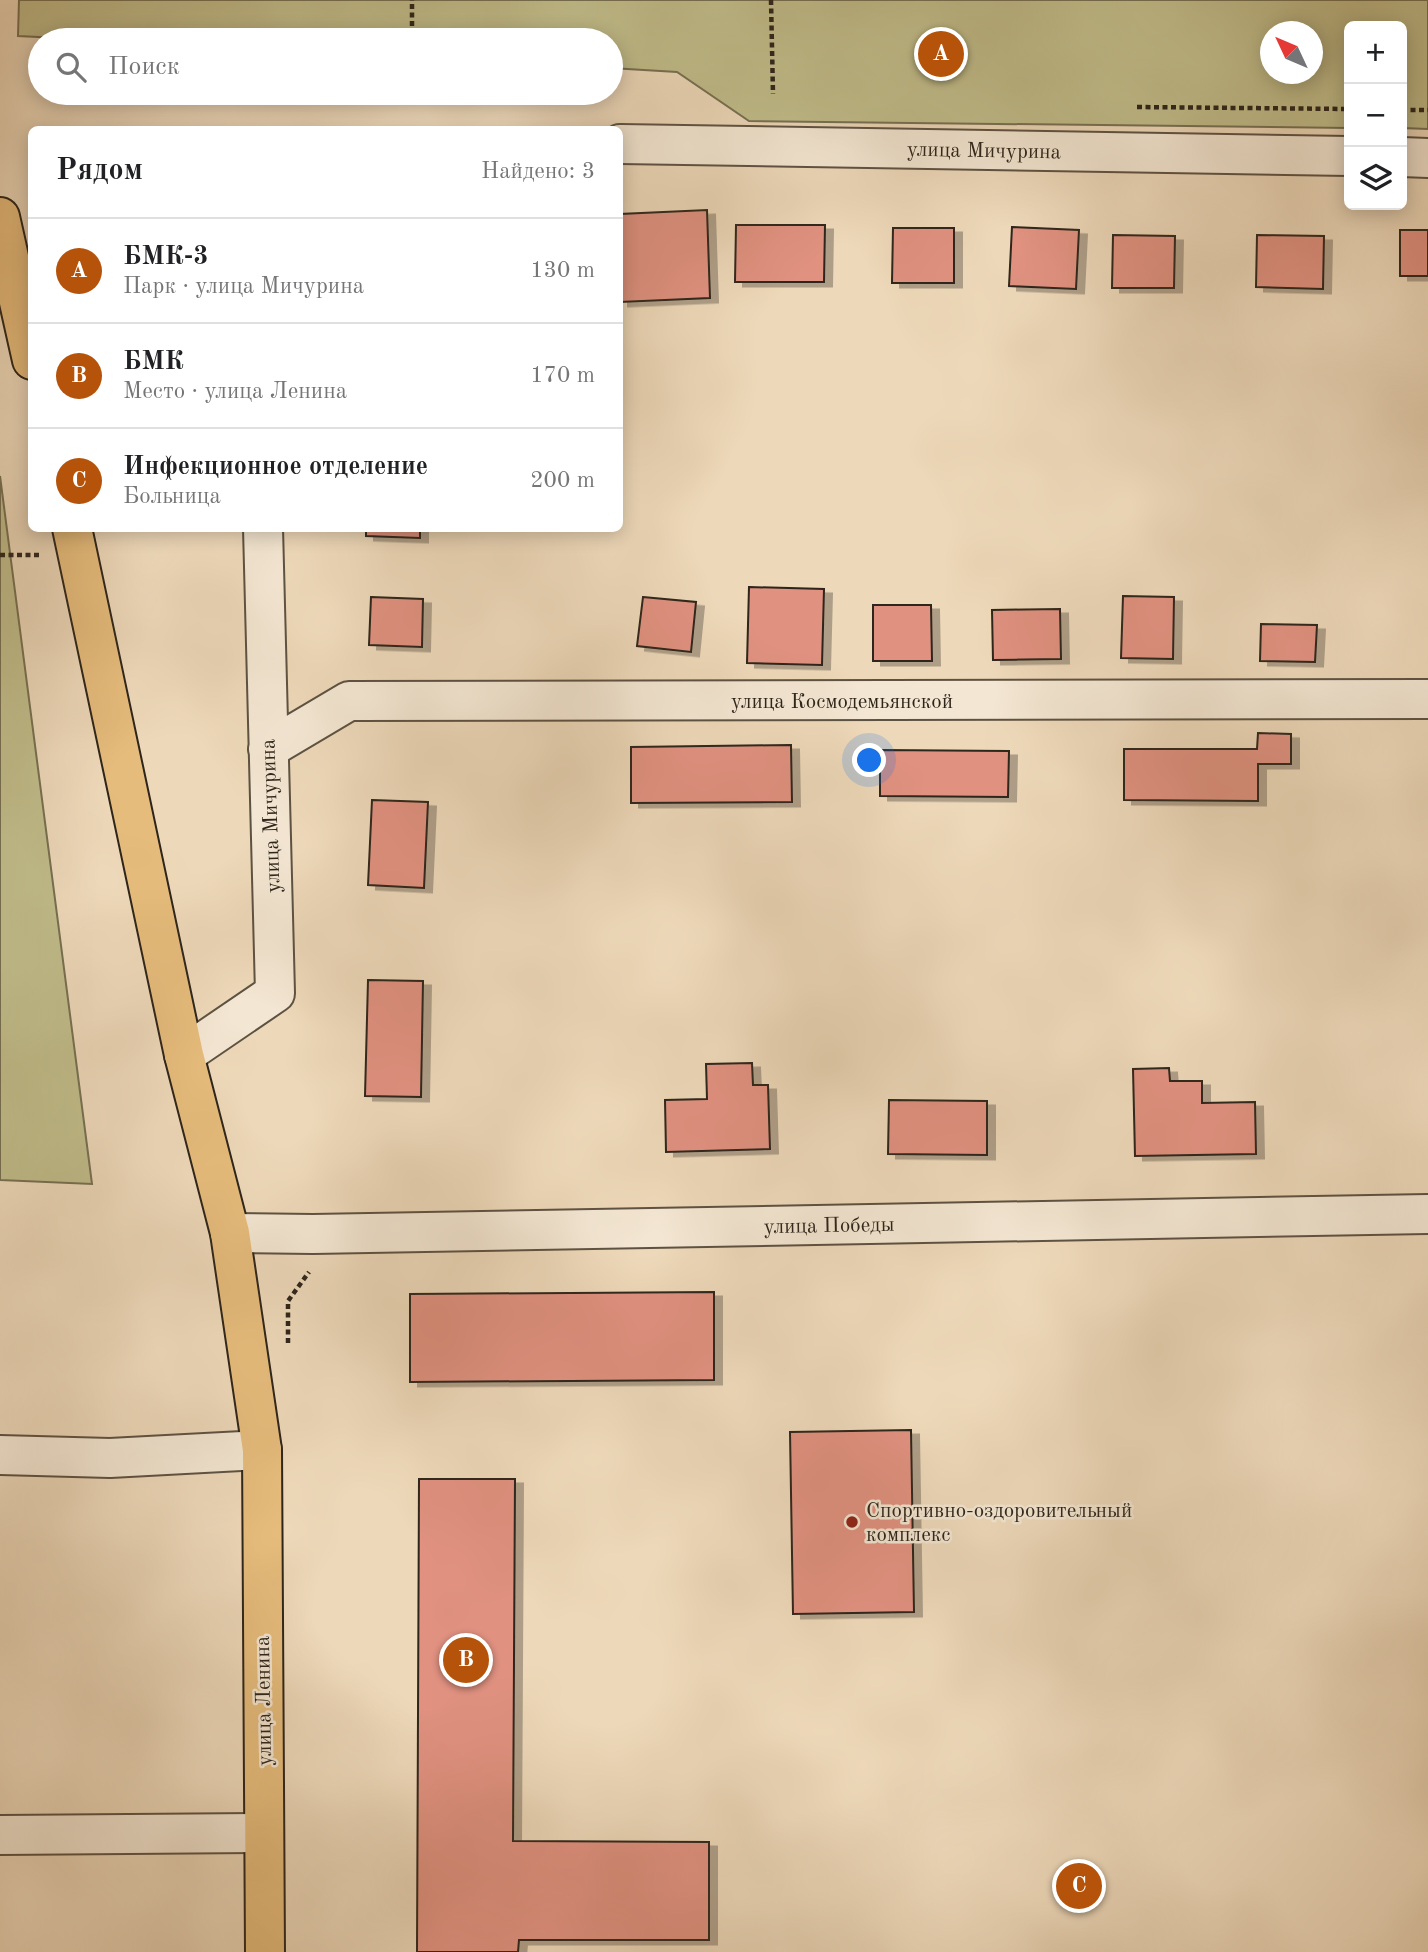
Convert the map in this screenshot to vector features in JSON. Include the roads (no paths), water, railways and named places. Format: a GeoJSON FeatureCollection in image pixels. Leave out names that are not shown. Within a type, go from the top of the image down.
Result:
{"type":"FeatureCollection","features":[{"type":"Feature","properties":{"kind":"main road"},"geometry":{"type":"LineString","coordinates":[[0,217],[28,342]]}},
{"type":"Feature","properties":{"kind":"main road","name":"улица Ленина"},"geometry":{"type":"LineString","coordinates":[[73,532],[184,1055],[230,1233],[262,1450],[265,1952]]}},
{"type":"Feature","properties":{"kind":"street","name":"улица Мичурина"},"geometry":{"type":"LineString","coordinates":[[623,144],[1344,156]]}},
{"type":"Feature","properties":{"kind":"street"},"geometry":{"type":"LineString","coordinates":[[1407,157],[1428,158]]}},
{"type":"Feature","properties":{"kind":"street","name":"улица Мичурина"},"geometry":{"type":"LineString","coordinates":[[184,1055],[275,993],[262,532]]}},
{"type":"Feature","properties":{"kind":"street","name":"улица Космодемьянской"},"geometry":{"type":"LineString","coordinates":[[268,749],[349,701],[1428,699]]}},
{"type":"Feature","properties":{"kind":"street","name":"улица Победы"},"geometry":{"type":"LineString","coordinates":[[230,1233],[313,1234],[1428,1214]]}},
{"type":"Feature","properties":{"kind":"street"},"geometry":{"type":"LineString","coordinates":[[0,1455],[110,1458],[262,1450]]}},
{"type":"Feature","properties":{"kind":"street"},"geometry":{"type":"LineString","coordinates":[[0,1835],[264,1833]]}},
{"type":"Feature","properties":{"kind":"place","name":"БМК-3"},"geometry":{"type":"Point","coordinates":[941,54]}},
{"type":"Feature","properties":{"kind":"place","name":"Спортивно-оздоровительный комплекс"},"geometry":{"type":"Point","coordinates":[852,1522]}},
{"type":"Feature","properties":{"kind":"place","name":"БМК"},"geometry":{"type":"Point","coordinates":[466,1660]}},
{"type":"Feature","properties":{"kind":"place","name":"Инфекционное отделение"},"geometry":{"type":"Point","coordinates":[1079,1886]}}]}
